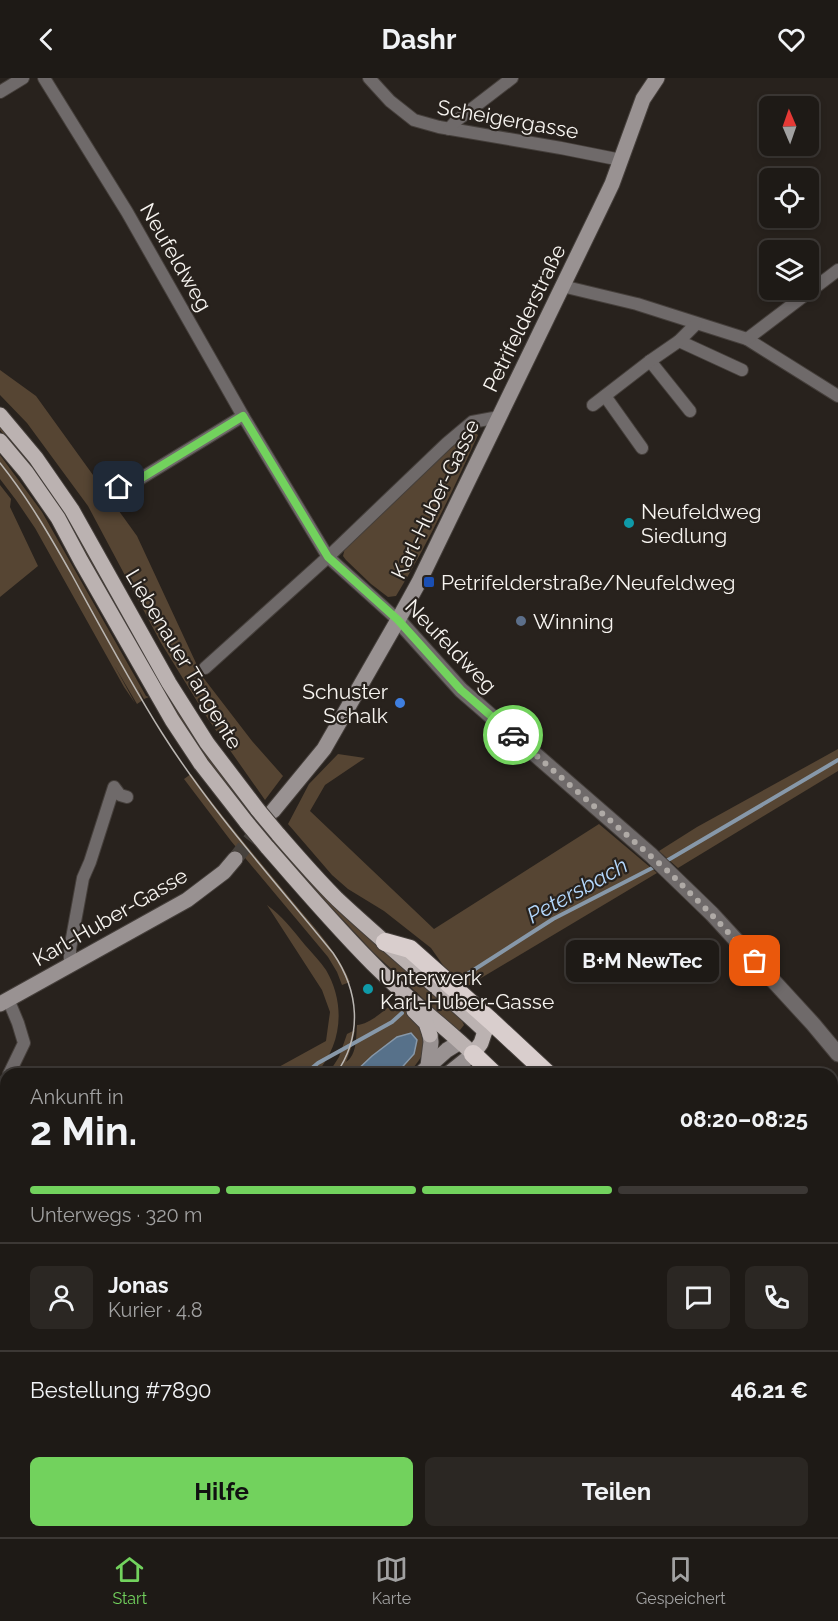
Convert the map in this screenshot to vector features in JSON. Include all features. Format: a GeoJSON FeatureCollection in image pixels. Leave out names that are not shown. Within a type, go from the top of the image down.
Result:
{"type":"FeatureCollection","features":[{"type":"Feature","properties":{"kind":"highway"},"geometry":{"type":"LineString","coordinates":[[385,942],[410,949],[542,1068]]}},
{"type":"Feature","properties":{"kind":"highway"},"geometry":{"type":"LineString","coordinates":[[485,1031],[525,1068]]}},
{"type":"Feature","properties":{"kind":"highway"},"geometry":{"type":"LineString","coordinates":[[466,1048],[488,1068]]}},
{"type":"Feature","properties":{"kind":"main road","name":"Petrifelderstraße"},"geometry":{"type":"LineString","coordinates":[[499,417],[604,201],[644,99],[657,78]]}},
{"type":"Feature","properties":{"kind":"main road","name":"Liebenauer Tangente"},"geometry":{"type":"LineString","coordinates":[[0,416],[36,458],[72,510],[169,683],[207,743],[266,811],[278,834],[337,898],[485,1031]]}},
{"type":"Feature","properties":{"kind":"main road","name":"Karl-Huber-Gasse"},"geometry":{"type":"LineString","coordinates":[[266,811],[324,749],[419,582],[499,417]]}},
{"type":"Feature","properties":{"kind":"main road","name":"Liebenauer Tangente"},"geometry":{"type":"LineString","coordinates":[[0,441],[26,472],[58,518],[172,720],[201,764],[247,823],[331,920],[396,987],[466,1048]]}},
{"type":"Feature","properties":{"kind":"main road","name":"Karl-Huber-Gasse"},"geometry":{"type":"LineString","coordinates":[[4,1002],[187,900],[224,872],[235,859]]}},
{"type":"Feature","properties":{"kind":"main road"},"geometry":{"type":"LineString","coordinates":[[396,987],[426,1023],[431,1042],[424,1068]]}},
{"type":"Feature","properties":{"kind":"main road"},"geometry":{"type":"LineString","coordinates":[[428,1068],[466,1048],[481,1043],[485,1031]]}},
{"type":"Feature","properties":{"kind":"main road"},"geometry":{"type":"LineString","coordinates":[[451,1068],[466,1048]]}},
{"type":"Feature","properties":{"kind":"street"},"geometry":{"type":"LineString","coordinates":[[0,92],[23,78]]}},
{"type":"Feature","properties":{"kind":"street","name":"Neufeldweg"},"geometry":{"type":"LineString","coordinates":[[44,78],[127,212],[243,416],[328,557],[398,620],[461,690],[670,873],[711,914],[838,1054]]}},
{"type":"Feature","properties":{"kind":"street","name":"Scheigergasse"},"geometry":{"type":"LineString","coordinates":[[369,78],[390,101],[414,120],[449,129],[621,160]]}},
{"type":"Feature","properties":{"kind":"street"},"geometry":{"type":"LineString","coordinates":[[449,129],[456,121],[512,78]]}},
{"type":"Feature","properties":{"kind":"street"},"geometry":{"type":"LineString","coordinates":[[747,339],[838,270]]}},
{"type":"Feature","properties":{"kind":"street"},"geometry":{"type":"LineString","coordinates":[[562,286],[637,304],[747,339],[838,396]]}},
{"type":"Feature","properties":{"kind":"street"},"geometry":{"type":"LineString","coordinates":[[593,405],[679,341],[696,324]]}},
{"type":"Feature","properties":{"kind":"street"},"geometry":{"type":"LineString","coordinates":[[679,341],[742,370]]}},
{"type":"Feature","properties":{"kind":"street"},"geometry":{"type":"LineString","coordinates":[[650,361],[690,411]]}},
{"type":"Feature","properties":{"kind":"street"},"geometry":{"type":"LineString","coordinates":[[605,396],[642,448]]}},
{"type":"Feature","properties":{"kind":"street"},"geometry":{"type":"LineString","coordinates":[[119,487],[125,488],[243,416]]}},
{"type":"Feature","properties":{"kind":"street","name":"Petrifelderstraße"},"geometry":{"type":"LineString","coordinates":[[205,668],[472,422],[499,417]]}},
{"type":"Feature","properties":{"kind":"street"},"geometry":{"type":"LineString","coordinates":[[70,965],[70,949],[82,878],[90,862],[114,787],[120,795],[127,797]]}},
{"type":"Feature","properties":{"kind":"street"},"geometry":{"type":"LineString","coordinates":[[4,1002],[18,1023],[24,1043],[12,1068]]}},
{"type":"Feature","properties":{"kind":"shaded area"},"geometry":{"type":"Polygon","coordinates":[[[0,370],[36,396],[137,536],[202,676],[252,741],[283,776],[265,800],[208,719],[161,643],[88,506],[27,423],[0,395],[0,370]]]}},
{"type":"Feature","properties":{"kind":"shaded area"},"geometry":{"type":"Polygon","coordinates":[[[0,426],[27,457],[67,514],[206,753],[240,798],[294,863],[460,1017],[464,1025],[460,1030],[457,1030],[373,952],[237,803],[182,725],[0,430],[0,426]]]}},
{"type":"Feature","properties":{"kind":"shaded area"},"geometry":{"type":"Polygon","coordinates":[[[469,428],[478,435],[450,496],[396,596],[388,597],[346,560],[343,556],[345,548],[469,428]]]}},
{"type":"Feature","properties":{"kind":"shaded area"},"geometry":{"type":"Polygon","coordinates":[[[0,455],[42,512],[146,696],[149,697],[144,699],[138,688],[143,700],[137,704],[114,665],[135,703],[124,687],[35,528],[0,479],[0,455]]]}},
{"type":"Feature","properties":{"kind":"shaded area"},"geometry":{"type":"Polygon","coordinates":[[[0,485],[11,499],[10,507],[38,566],[0,597],[0,485]]]}},
{"type":"Feature","properties":{"kind":"shaded area"},"geometry":{"type":"Polygon","coordinates":[[[838,749],[838,771],[678,868],[659,851],[697,827],[838,749]]]}},
{"type":"Feature","properties":{"kind":"shaded area"},"geometry":{"type":"Polygon","coordinates":[[[338,754],[365,758],[325,785],[310,811],[434,929],[599,824],[657,873],[466,987],[445,968],[431,948],[384,911],[348,889],[332,875],[288,824],[309,784],[338,754]]]}},
{"type":"Feature","properties":{"kind":"shaded area"},"geometry":{"type":"Polygon","coordinates":[[[191,774],[323,938],[345,970],[350,982],[342,985],[328,957],[231,841],[184,779],[191,774]]]}},
{"type":"Feature","properties":{"kind":"shaded area"},"geometry":{"type":"Polygon","coordinates":[[[267,905],[278,914],[324,967],[337,997],[338,1010],[336,1037],[321,1068],[277,1068],[326,1041],[330,1012],[322,990],[267,905]]]}},
{"type":"Feature","properties":{"kind":"shaded area"},"geometry":{"type":"Polygon","coordinates":[[[396,1001],[413,1019],[423,1036],[425,1044],[423,1053],[417,1063],[412,1068],[332,1068],[339,1057],[347,1034],[355,1030],[346,1062],[354,1050],[357,1025],[373,1019],[396,1001]]]}},
{"type":"Feature","properties":{"kind":"water"},"geometry":{"type":"Polygon","coordinates":[[[411,1033],[417,1040],[414,1054],[401,1068],[359,1068],[372,1056],[397,1037],[411,1033]]]}},
{"type":"Feature","properties":{"kind":"waterway","name":"Petersbach"},"geometry":{"type":"LineString","coordinates":[[663,863],[838,760]]}},
{"type":"Feature","properties":{"kind":"waterway","name":"Petersbach"},"geometry":{"type":"LineString","coordinates":[[458,980],[553,919],[656,866]]}},
{"type":"Feature","properties":{"kind":"waterway","name":"Petersbach"},"geometry":{"type":"LineString","coordinates":[[312,1068],[392,1022],[402,1013]]}},
{"type":"Feature","properties":{"kind":"tunnel"},"geometry":{"type":"LineString","coordinates":[[235,859],[273,811]]}},
{"type":"Feature","properties":{"kind":"tram line"},"geometry":{"type":"LineString","coordinates":[[0,463],[47,532],[116,655],[181,762],[244,846],[333,953],[342,968],[352,998],[354,1029],[351,1044],[340,1068]]}},
{"type":"Feature","properties":{"kind":"way so far"},"geometry":{"type":"LineString","coordinates":[[513,735],[651,855],[755,961]]}},
{"type":"Feature","properties":{"kind":"place","name":"Neufeldweg Siedlung"},"geometry":{"type":"Point","coordinates":[629,523]}},
{"type":"Feature","properties":{"kind":"place","name":"Petrifelderstraße/Neufeldweg"},"geometry":{"type":"Point","coordinates":[429,582]}},
{"type":"Feature","properties":{"kind":"place","name":"Winning"},"geometry":{"type":"Point","coordinates":[521,621]}},
{"type":"Feature","properties":{"kind":"place","name":"Schuster Schalk"},"geometry":{"type":"Point","coordinates":[400,703]}},
{"type":"Feature","properties":{"kind":"place","name":"B+M NewTec"},"geometry":{"type":"Point","coordinates":[755,961]}},
{"type":"Feature","properties":{"kind":"place","name":"Unterwerk Karl-Huber-Gasse"},"geometry":{"type":"Point","coordinates":[368,989]}},
{"type":"Feature","properties":{"kind":"route"},"geometry":{"type":"LineString","coordinates":[[119,487],[125,488],[243,416],[328,557],[398,620],[461,690],[513,735]]}}]}
